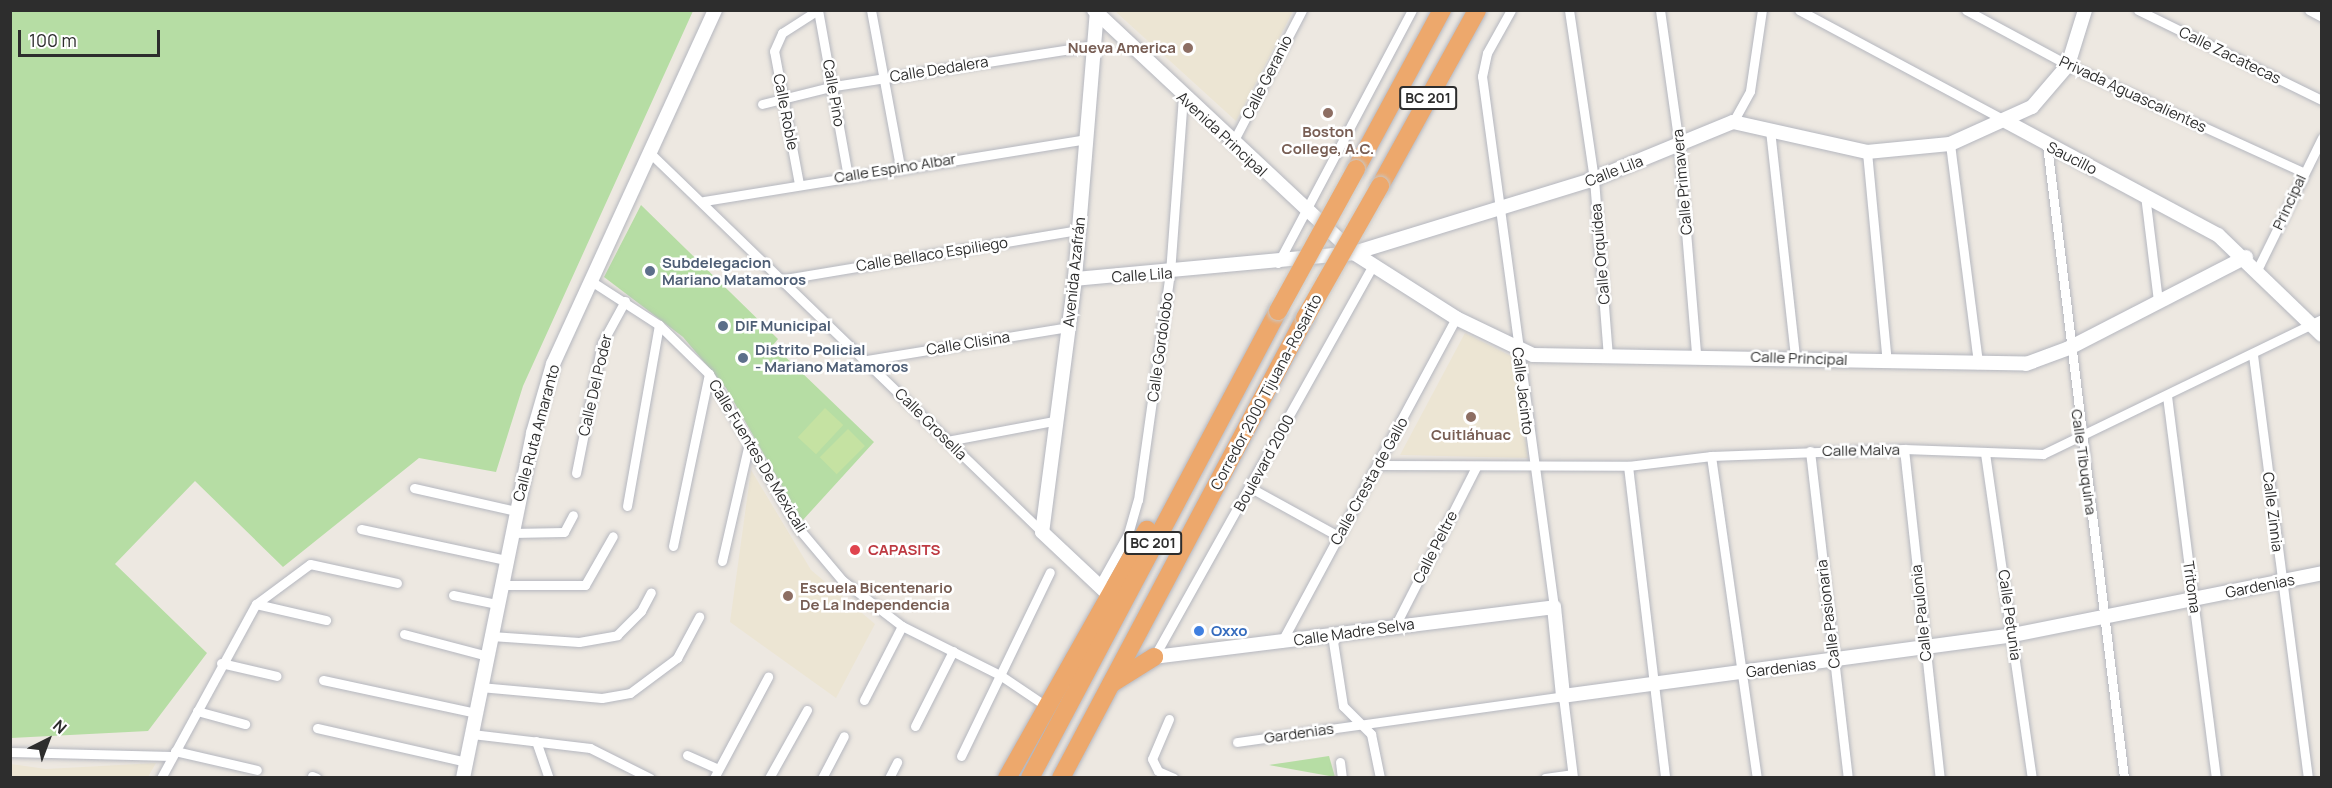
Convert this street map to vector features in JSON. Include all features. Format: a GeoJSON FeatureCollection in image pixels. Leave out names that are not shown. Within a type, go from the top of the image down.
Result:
{"type":"FeatureCollection","features":[{"type":"Feature","properties":{"kind":"highway","name":"Corredor 2000 Tijuana-Rosarito"},"geometry":{"type":"LineString","coordinates":[[1030,777],[1192,468],[1442,10]]}},
{"type":"Feature","properties":{"kind":"highway","name":"Corredor 2000 Tijuana-Rosarito"},"geometry":{"type":"LineString","coordinates":[[1061,777],[1305,318],[1477,10]]}},
{"type":"Feature","properties":{"kind":"highway"},"geometry":{"type":"LineString","coordinates":[[1007,777],[1046,706],[1104,590],[1172,490],[1192,468]]}},
{"type":"Feature","properties":{"kind":"highway"},"geometry":{"type":"LineString","coordinates":[[1109,685],[1154,657]]}},
{"type":"Feature","properties":{"kind":"street","name":"Calle Ruta Amaranto"},"geometry":{"type":"LineString","coordinates":[[464,777],[516,511],[553,364],[715,10]]}},
{"type":"Feature","properties":{"kind":"street","name":"Calle Roble"},"geometry":{"type":"LineString","coordinates":[[799,184],[776,41],[818,10]]}},
{"type":"Feature","properties":{"kind":"street","name":"Calle Pino"},"geometry":{"type":"LineString","coordinates":[[818,10],[834,86],[848,176]]}},
{"type":"Feature","properties":{"kind":"street"},"geometry":{"type":"LineString","coordinates":[[871,10],[887,76],[900,166]]}},
{"type":"Feature","properties":{"kind":"street","name":"Calle Geranio"},"geometry":{"type":"LineString","coordinates":[[1232,144],[1302,10]]}},
{"type":"Feature","properties":{"kind":"street"},"geometry":{"type":"LineString","coordinates":[[1277,264],[1412,10]]}},
{"type":"Feature","properties":{"kind":"street","name":"Calle Jacinto"},"geometry":{"type":"LineString","coordinates":[[1511,10],[1487,52],[1482,76],[1503,209],[1518,352],[1554,607],[1572,776]]}},
{"type":"Feature","properties":{"kind":"street","name":"Calle Orquídea"},"geometry":{"type":"LineString","coordinates":[[1569,10],[1593,179],[1608,356]]}},
{"type":"Feature","properties":{"kind":"street","name":"Calle Primavera"},"geometry":{"type":"LineString","coordinates":[[1660,10],[1679,146],[1696,354]]}},
{"type":"Feature","properties":{"kind":"street"},"geometry":{"type":"LineString","coordinates":[[1762,10],[1750,91],[1733,122],[1866,152],[1950,144],[2007,122],[2032,107],[2067,65],[2085,10]]}},
{"type":"Feature","properties":{"kind":"street","name":"Saucillo"},"geometry":{"type":"LineString","coordinates":[[1799,10],[2218,235],[2246,257],[2319,326]]}},
{"type":"Feature","properties":{"kind":"street","name":"Privada Aguascalientes"},"geometry":{"type":"LineString","coordinates":[[1966,10],[2067,65],[2303,172]]}},
{"type":"Feature","properties":{"kind":"street","name":"Calle Zacatecas"},"geometry":{"type":"LineString","coordinates":[[2138,10],[2322,100]]}},
{"type":"Feature","properties":{"kind":"street"},"geometry":{"type":"LineString","coordinates":[[2309,10],[2322,17]]}},
{"type":"Feature","properties":{"kind":"street","name":"Avenida Principal"},"geometry":{"type":"LineString","coordinates":[[1096,12],[1232,144],[1304,211],[1354,253]]}},
{"type":"Feature","properties":{"kind":"street","name":"Avenida Azafrán"},"geometry":{"type":"LineString","coordinates":[[1042,532],[1054,421],[1075,279],[1096,12]]}},
{"type":"Feature","properties":{"kind":"street","name":"Calle Dedalera"},"geometry":{"type":"LineString","coordinates":[[762,105],[834,86],[887,76],[1095,45]]}},
{"type":"Feature","properties":{"kind":"street","name":"Calle Gordolobo"},"geometry":{"type":"LineString","coordinates":[[1104,590],[1134,519],[1170,273],[1183,98]]}},
{"type":"Feature","properties":{"kind":"street","name":"Calle Lila"},"geometry":{"type":"LineString","coordinates":[[1075,279],[1277,264],[1354,253],[1503,209],[1593,179],[1679,146],[1733,122]]}},
{"type":"Feature","properties":{"kind":"street"},"geometry":{"type":"LineString","coordinates":[[1770,130],[1795,357]]}},
{"type":"Feature","properties":{"kind":"street","name":"Principal"},"geometry":{"type":"LineString","coordinates":[[2258,268],[2303,172],[2322,138]]}},
{"type":"Feature","properties":{"kind":"street","name":"Calle Espino Albar"},"geometry":{"type":"LineString","coordinates":[[704,201],[900,166],[1087,139]]}},
{"type":"Feature","properties":{"kind":"street"},"geometry":{"type":"LineString","coordinates":[[1950,144],[1978,364]]}},
{"type":"Feature","properties":{"kind":"street","name":"Calle Tibuquina"},"geometry":{"type":"LineString","coordinates":[[2047,145],[2080,440],[2106,617],[2124,777]]}},
{"type":"Feature","properties":{"kind":"street"},"geometry":{"type":"LineString","coordinates":[[1866,152],[1887,362]]}},
{"type":"Feature","properties":{"kind":"street","name":"Calle Grosella"},"geometry":{"type":"LineString","coordinates":[[650,153],[704,201],[947,441],[1104,590]]}},
{"type":"Feature","properties":{"kind":"street"},"geometry":{"type":"LineString","coordinates":[[2145,195],[2158,301]]}},
{"type":"Feature","properties":{"kind":"street","name":"Calle Bellaco Espiliego"},"geometry":{"type":"LineString","coordinates":[[785,279],[1079,230]]}},
{"type":"Feature","properties":{"kind":"street","name":"Calle Principal"},"geometry":{"type":"LineString","coordinates":[[1354,253],[1372,267],[1456,318],[1518,352],[1608,356],[1696,354],[1978,364],[2026,364],[2069,348],[2246,257]]}},
{"type":"Feature","properties":{"kind":"street","name":"Boulevard 2000"},"geometry":{"type":"LineString","coordinates":[[1154,657],[1251,488],[1372,267]]}},
{"type":"Feature","properties":{"kind":"street","name":"Calle Fuentes De Mexicali"},"geometry":{"type":"LineString","coordinates":[[591,280],[658,325],[709,374],[799,529],[842,580],[902,626],[1000,675],[1046,706]]}},
{"type":"Feature","properties":{"kind":"street","name":"Calle Del Poder"},"geometry":{"type":"LineString","coordinates":[[576,473],[602,343],[625,301]]}},
{"type":"Feature","properties":{"kind":"street","name":"Calle Cresta de Gallo"},"geometry":{"type":"LineString","coordinates":[[1281,643],[1379,465],[1456,318]]}},
{"type":"Feature","properties":{"kind":"street"},"geometry":{"type":"LineString","coordinates":[[627,506],[658,325]]}},
{"type":"Feature","properties":{"kind":"street","name":"Calle Malva"},"geometry":{"type":"LineString","coordinates":[[1379,465],[1476,468],[1628,466],[1711,456],[1904,449],[2043,454],[2080,440],[2166,396],[2319,326]]}},
{"type":"Feature","properties":{"kind":"street","name":"Calle Clisina"},"geometry":{"type":"LineString","coordinates":[[867,360],[1069,327]]}},
{"type":"Feature","properties":{"kind":"street","name":"Calle Zinnia"},"geometry":{"type":"LineString","coordinates":[[2253,355],[2308,777]]}},
{"type":"Feature","properties":{"kind":"street"},"geometry":{"type":"LineString","coordinates":[[673,546],[709,374]]}},
{"type":"Feature","properties":{"kind":"street","name":"Tritoma"},"geometry":{"type":"LineString","coordinates":[[2166,396],[2216,777]]}},
{"type":"Feature","properties":{"kind":"street"},"geometry":{"type":"LineString","coordinates":[[947,441],[1054,421]]}},
{"type":"Feature","properties":{"kind":"street"},"geometry":{"type":"LineString","coordinates":[[722,561],[749,443]]}},
{"type":"Feature","properties":{"kind":"street","name":"Calle Paulonia"},"geometry":{"type":"LineString","coordinates":[[1904,449],[1924,649],[1940,777]]}},
{"type":"Feature","properties":{"kind":"street","name":"Calle Pasionaria"},"geometry":{"type":"LineString","coordinates":[[1810,451],[1848,777]]}},
{"type":"Feature","properties":{"kind":"street","name":"Calle Petunia"},"geometry":{"type":"LineString","coordinates":[[1985,453],[2032,777]]}},
{"type":"Feature","properties":{"kind":"street"},"geometry":{"type":"LineString","coordinates":[[1711,456],[1757,777]]}},
{"type":"Feature","properties":{"kind":"street"},"geometry":{"type":"LineString","coordinates":[[1628,466],[1665,777]]}},
{"type":"Feature","properties":{"kind":"street","name":"Calle Peltre"},"geometry":{"type":"LineString","coordinates":[[1395,626],[1476,468]]}},
{"type":"Feature","properties":{"kind":"street"},"geometry":{"type":"LineString","coordinates":[[414,488],[516,511]]}},
{"type":"Feature","properties":{"kind":"street"},"geometry":{"type":"LineString","coordinates":[[1251,488],[1338,536]]}},
{"type":"Feature","properties":{"kind":"street"},"geometry":{"type":"LineString","coordinates":[[512,533],[564,532],[573,515]]}},
{"type":"Feature","properties":{"kind":"street"},"geometry":{"type":"LineString","coordinates":[[361,529],[506,560]]}},
{"type":"Feature","properties":{"kind":"street"},"geometry":{"type":"LineString","coordinates":[[501,585],[585,585],[614,536]]}},
{"type":"Feature","properties":{"kind":"street"},"geometry":{"type":"LineString","coordinates":[[161,777],[221,663],[256,604],[310,564],[397,583]]}},
{"type":"Feature","properties":{"kind":"street"},"geometry":{"type":"LineString","coordinates":[[961,756],[1050,572]]}},
{"type":"Feature","properties":{"kind":"street","name":"Gardenias"},"geometry":{"type":"LineString","coordinates":[[1237,742],[1563,696],[1654,686],[1924,649],[2013,635],[2322,573]]}},
{"type":"Feature","properties":{"kind":"street"},"geometry":{"type":"LineString","coordinates":[[491,636],[579,642],[617,634],[641,611],[651,592]]}},
{"type":"Feature","properties":{"kind":"street"},"geometry":{"type":"LineString","coordinates":[[453,595],[497,604]]}},
{"type":"Feature","properties":{"kind":"street"},"geometry":{"type":"LineString","coordinates":[[256,604],[326,620]]}},
{"type":"Feature","properties":{"kind":"street","name":"Calle Madre Selva"},"geometry":{"type":"LineString","coordinates":[[1154,657],[1281,643],[1395,626],[1554,607]]}},
{"type":"Feature","properties":{"kind":"street"},"geometry":{"type":"LineString","coordinates":[[480,687],[602,698],[630,693],[677,658],[699,617]]}},
{"type":"Feature","properties":{"kind":"street"},"geometry":{"type":"LineString","coordinates":[[864,700],[902,626]]}},
{"type":"Feature","properties":{"kind":"street"},"geometry":{"type":"LineString","coordinates":[[404,634],[487,656]]}},
{"type":"Feature","properties":{"kind":"street"},"geometry":{"type":"LineString","coordinates":[[1332,635],[1343,706],[1374,741],[1380,777]]}},
{"type":"Feature","properties":{"kind":"street"},"geometry":{"type":"LineString","coordinates":[[915,726],[953,651]]}},
{"type":"Feature","properties":{"kind":"street"},"geometry":{"type":"LineString","coordinates":[[221,663],[277,676]]}},
{"type":"Feature","properties":{"kind":"street"},"geometry":{"type":"LineString","coordinates":[[687,754],[716,773],[768,676]]}},
{"type":"Feature","properties":{"kind":"street"},"geometry":{"type":"LineString","coordinates":[[323,680],[475,713]]}},
{"type":"Feature","properties":{"kind":"street"},"geometry":{"type":"LineString","coordinates":[[769,777],[807,710]]}},
{"type":"Feature","properties":{"kind":"street"},"geometry":{"type":"LineString","coordinates":[[196,711],[245,724]]}},
{"type":"Feature","properties":{"kind":"street"},"geometry":{"type":"LineString","coordinates":[[1169,719],[1152,759],[1158,771],[1174,777]]}},
{"type":"Feature","properties":{"kind":"street"},"geometry":{"type":"LineString","coordinates":[[317,728],[467,762]]}},
{"type":"Feature","properties":{"kind":"street"},"geometry":{"type":"LineString","coordinates":[[472,734],[590,748],[650,777]]}},
{"type":"Feature","properties":{"kind":"street"},"geometry":{"type":"LineString","coordinates":[[822,777],[844,736]]}},
{"type":"Feature","properties":{"kind":"street"},"geometry":{"type":"LineString","coordinates":[[536,741],[549,777]]}},
{"type":"Feature","properties":{"kind":"street"},"geometry":{"type":"LineString","coordinates":[[10,752],[173,753],[257,770]]}},
{"type":"Feature","properties":{"kind":"street"},"geometry":{"type":"LineString","coordinates":[[889,777],[897,762]]}},
{"type":"Feature","properties":{"kind":"street"},"geometry":{"type":"LineString","coordinates":[[1340,762],[1341,777]]}},
{"type":"Feature","properties":{"kind":"street"},"geometry":{"type":"LineString","coordinates":[[1545,777],[1572,776]]}},
{"type":"Feature","properties":{"kind":"shaded area"},"geometry":{"type":"Polygon","coordinates":[[[1115,11],[1293,11],[1236,121],[1115,11]]]}},
{"type":"Feature","properties":{"kind":"shaded area"},"geometry":{"type":"Polygon","coordinates":[[[1465,333],[1513,357],[1528,458],[1400,455],[1465,333]]]}},
{"type":"Feature","properties":{"kind":"shaded area","name":"Escuela Bicentenario De La Independencia"},"geometry":{"type":"Polygon","coordinates":[[[751,470],[811,570],[875,624],[836,698],[730,622],[751,470]]]}},
{"type":"Feature","properties":{"kind":"shaded area"},"geometry":{"type":"Polygon","coordinates":[[[156,763],[148,777],[11,777],[11,764],[46,769],[156,763]]]}},
{"type":"Feature","properties":{"kind":"green space"},"geometry":{"type":"Polygon","coordinates":[[[11,10],[693,11],[523,386],[496,472],[419,458],[283,567],[195,481],[115,564],[207,653],[148,731],[11,738],[11,10]]]}},
{"type":"Feature","properties":{"kind":"green space"},"geometry":{"type":"Polygon","coordinates":[[[641,205],[778,339],[773,345],[874,442],[802,521],[726,388],[683,337],[604,277],[641,205]]]}},
{"type":"Feature","properties":{"kind":"green space"},"geometry":{"type":"Polygon","coordinates":[[[825,408],[843,425],[816,454],[798,437],[825,408]]]}},
{"type":"Feature","properties":{"kind":"green space"},"geometry":{"type":"Polygon","coordinates":[[[848,429],[865,446],[837,474],[820,457],[848,429]]]}},
{"type":"Feature","properties":{"kind":"green space"},"geometry":{"type":"Polygon","coordinates":[[[1329,756],[1335,777],[1269,765],[1329,756]]]}},
{"type":"Feature","properties":{"kind":"place","name":"Nueva America"},"geometry":{"type":"Point","coordinates":[1188,48]}},
{"type":"Feature","properties":{"kind":"place","name":"Boston College, A.C."},"geometry":{"type":"Point","coordinates":[1328,113]}},
{"type":"Feature","properties":{"kind":"place","name":"Subdelegacion Mariano Matamoros"},"geometry":{"type":"Point","coordinates":[650,271]}},
{"type":"Feature","properties":{"kind":"place","name":"DIF Municipal"},"geometry":{"type":"Point","coordinates":[723,326]}},
{"type":"Feature","properties":{"kind":"place","name":"Distrito Policial - Mariano Matamoros"},"geometry":{"type":"Point","coordinates":[743,358]}},
{"type":"Feature","properties":{"kind":"place","name":"Cuitláhuac"},"geometry":{"type":"Point","coordinates":[1471,417]}},
{"type":"Feature","properties":{"kind":"place","name":"CAPASITS"},"geometry":{"type":"Point","coordinates":[855,550]}},
{"type":"Feature","properties":{"kind":"place","name":"Escuela Bicentenario De La Independencia"},"geometry":{"type":"Point","coordinates":[788,596]}},
{"type":"Feature","properties":{"kind":"place","name":"Oxxo"},"geometry":{"type":"Point","coordinates":[1199,631]}}]}
